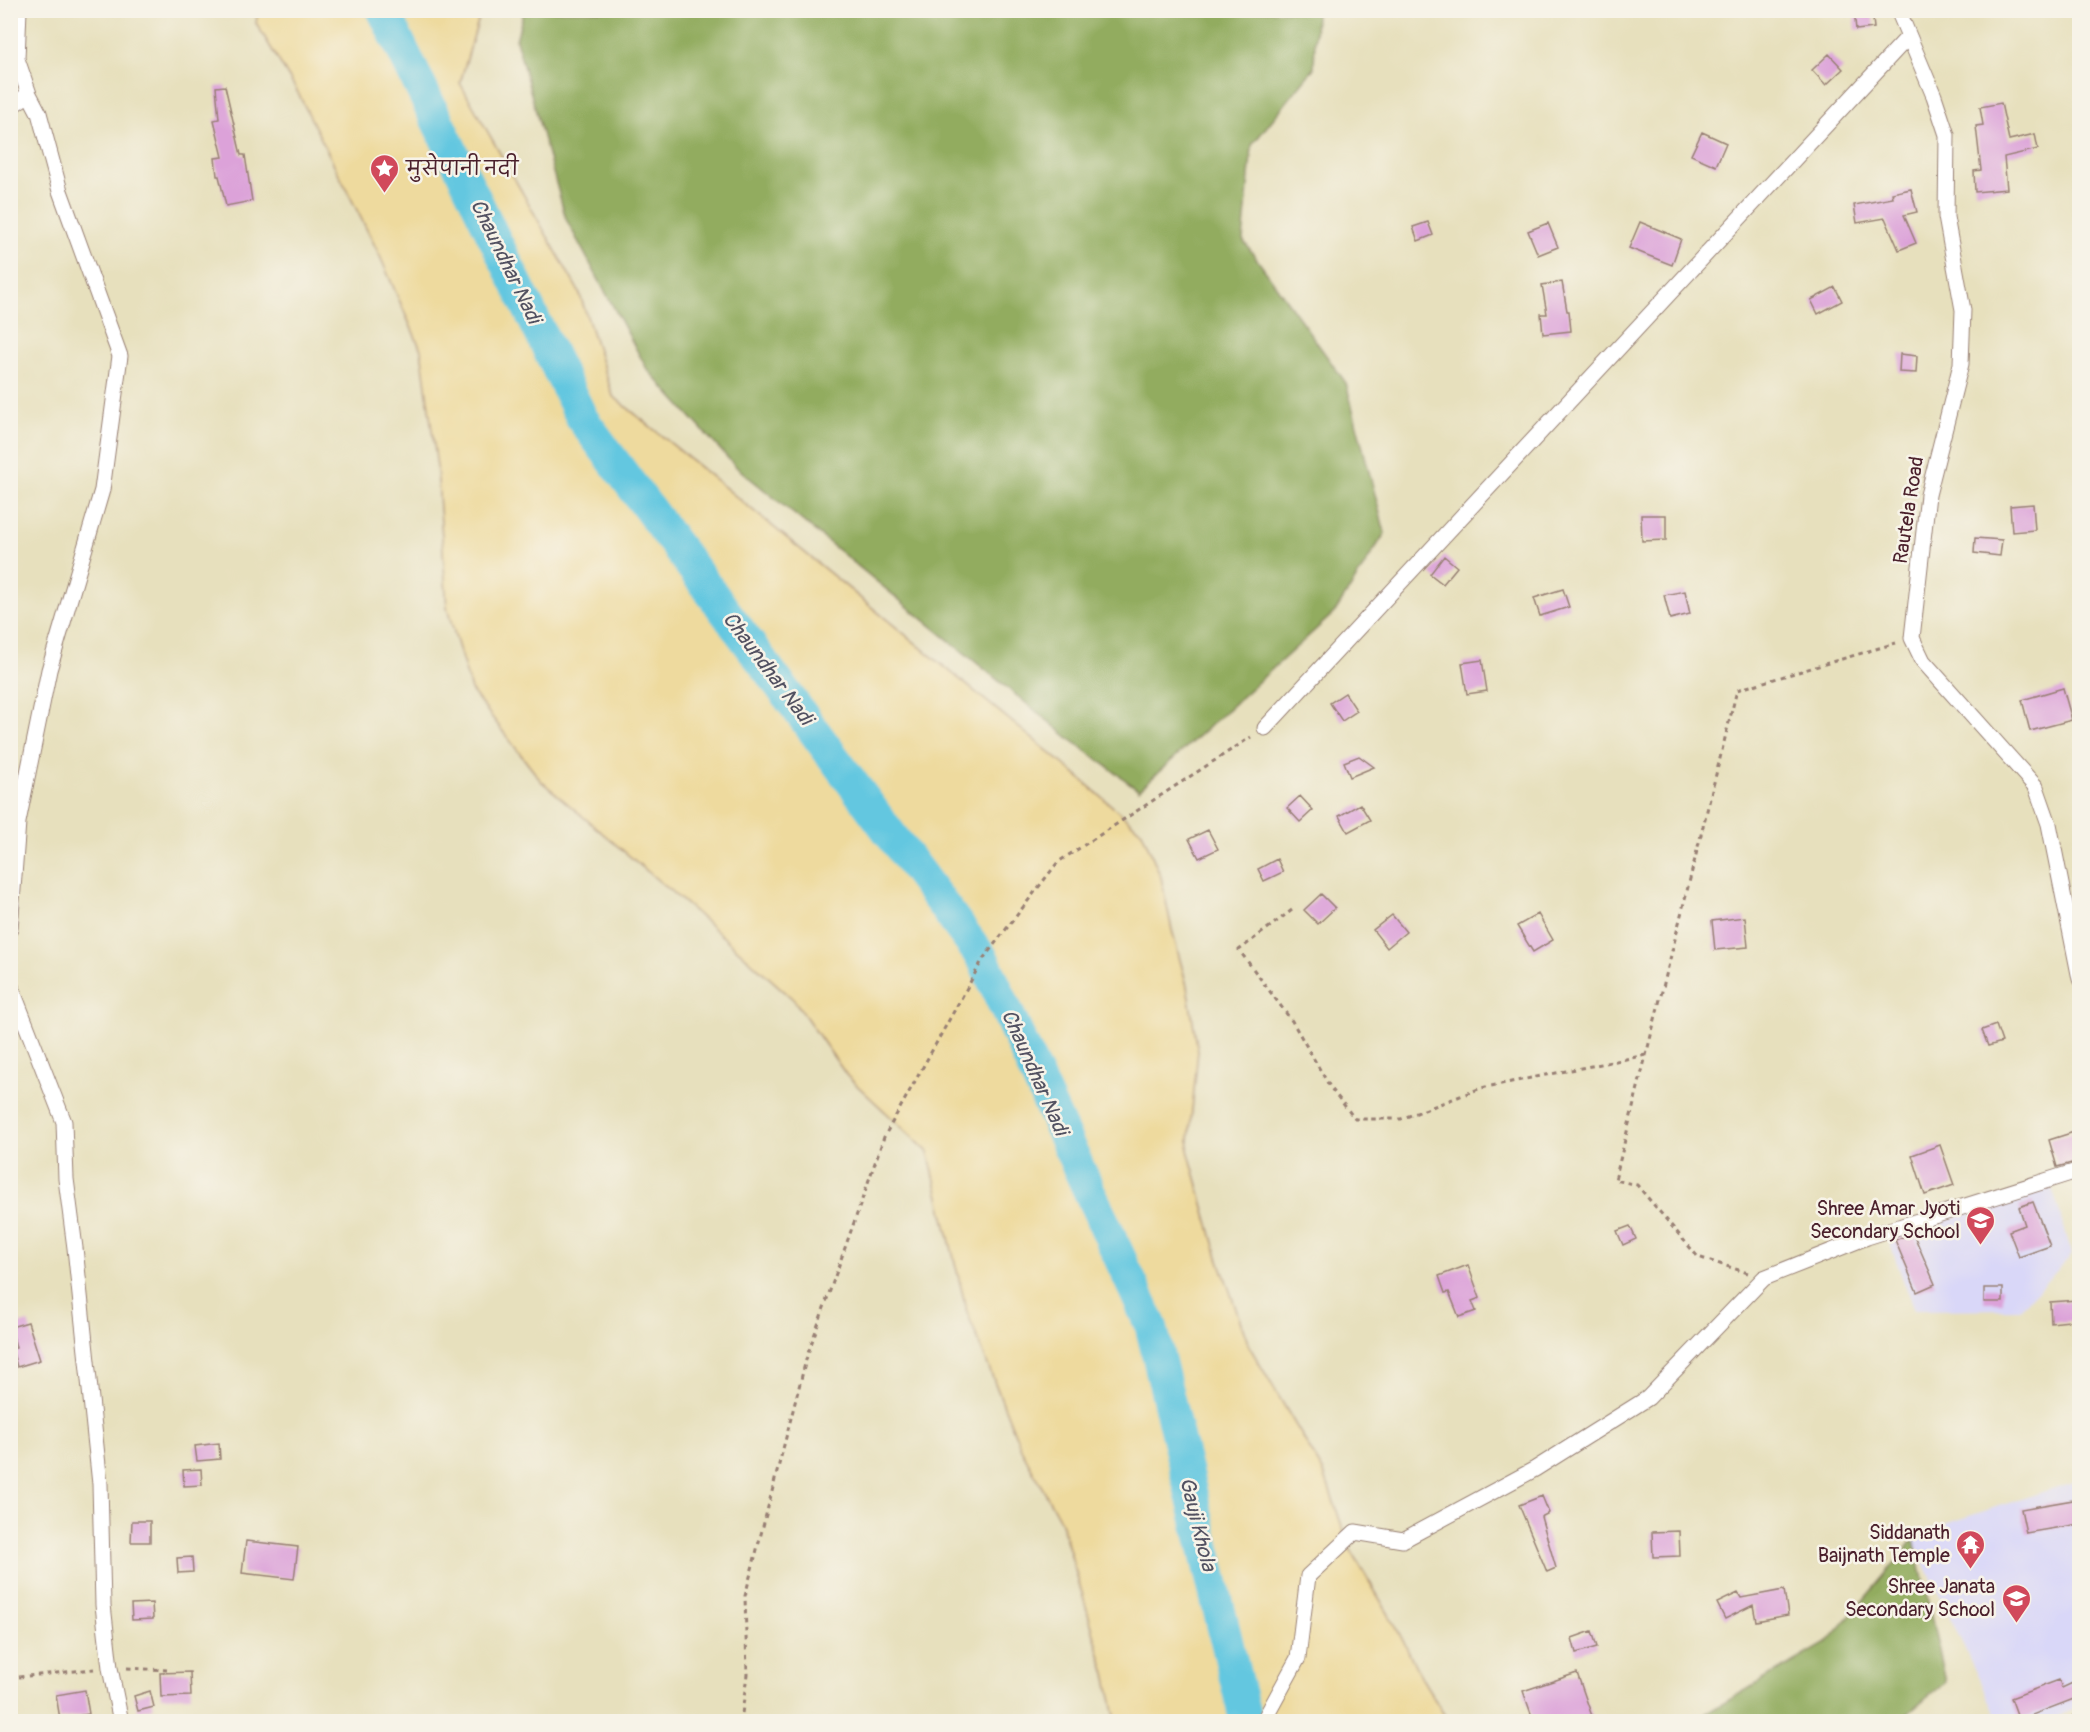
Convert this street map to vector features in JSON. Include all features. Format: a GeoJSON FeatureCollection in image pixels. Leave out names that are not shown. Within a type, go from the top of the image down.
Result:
{"type":"FeatureCollection","features":[{"type":"Feature","properties":{"kind":"street"},"geometry":{"type":"LineString","coordinates":[[10,929],[18,822],[49,670],[102,490],[120,356],[60,191],[39,113],[29,94],[17,59],[19,10]]}},
{"type":"Feature","properties":{"kind":"street","name":"Rautela Road"},"geometry":{"type":"LineString","coordinates":[[1898,10],[1934,96],[1947,135],[1946,217],[1963,310],[1961,364],[1928,495],[1912,638]]}},
{"type":"Feature","properties":{"kind":"street"},"geometry":{"type":"LineString","coordinates":[[1265,728],[1908,38]]}},
{"type":"Feature","properties":{"kind":"street"},"geometry":{"type":"LineString","coordinates":[[10,107],[29,94]]}},
{"type":"Feature","properties":{"kind":"street"},"geometry":{"type":"LineString","coordinates":[[1912,638],[1923,661],[2036,787],[2049,824],[2079,979]]}},
{"type":"Feature","properties":{"kind":"street"},"geometry":{"type":"LineString","coordinates":[[10,984],[64,1122],[66,1179],[100,1484],[103,1605],[110,1668],[121,1722]]}},
{"type":"Feature","properties":{"kind":"street"},"geometry":{"type":"LineString","coordinates":[[1263,1722],[1298,1658],[1308,1575],[1355,1532],[1403,1540],[1535,1469],[1648,1398],[1764,1278],[1867,1238],[2079,1170]]}},
{"type":"Feature","properties":{"kind":"path"},"geometry":{"type":"LineString","coordinates":[[1764,1278],[1698,1257],[1637,1185],[1615,1180],[1737,690],[1912,638]]}},
{"type":"Feature","properties":{"kind":"path"},"geometry":{"type":"LineString","coordinates":[[741,1722],[747,1674],[745,1596],[807,1356],[884,1137],[984,959],[1058,862],[1265,728]]}},
{"type":"Feature","properties":{"kind":"path"},"geometry":{"type":"LineString","coordinates":[[1292,910],[1239,950],[1292,1021],[1330,1087],[1355,1119],[1401,1119],[1481,1088],[1646,1055]]}},
{"type":"Feature","properties":{"kind":"path"},"geometry":{"type":"LineString","coordinates":[[10,1678],[110,1668],[167,1670]]}},
{"type":"Feature","properties":{"kind":"shaded area","name":"Shree Amar Jyoti Secondary School"},"geometry":{"type":"Polygon","coordinates":[[[2052,1186],[2072,1255],[2020,1309],[1914,1310],[1888,1238],[2052,1186]]]}},
{"type":"Feature","properties":{"kind":"shaded area","name":"Shree Janata Secondary School"},"geometry":{"type":"Polygon","coordinates":[[[2079,1480],[2079,1707],[2046,1721],[1999,1721],[1911,1535],[2079,1480]]]}},
{"type":"Feature","properties":{"kind":"green space"},"geometry":{"type":"Polygon","coordinates":[[[524,11],[1316,11],[1314,68],[1252,145],[1243,240],[1346,383],[1385,533],[1335,612],[1139,790],[1070,739],[735,466],[647,369],[566,219],[516,40],[524,11]]]}},
{"type":"Feature","properties":{"kind":"green space"},"geometry":{"type":"Polygon","coordinates":[[[1914,1540],[1946,1682],[1899,1721],[1693,1721],[1828,1642],[1914,1540]]]}},
{"type":"Feature","properties":{"kind":"sand"},"geometry":{"type":"Polygon","coordinates":[[[258,11],[481,11],[460,83],[579,292],[613,396],[1061,762],[1142,832],[1161,877],[1187,986],[1198,1051],[1188,1150],[1218,1257],[1249,1346],[1324,1473],[1349,1547],[1448,1721],[1116,1721],[1107,1678],[1061,1522],[1021,1449],[967,1312],[928,1152],[847,1076],[794,1000],[693,910],[541,781],[471,690],[447,608],[437,467],[421,350],[379,254],[297,91],[256,23],[258,11]]]}},
{"type":"Feature","properties":{"kind":"building"},"geometry":{"type":"Polygon","coordinates":[[[1854,10],[1872,10],[1874,28],[1856,30],[1854,10]]]}},
{"type":"Feature","properties":{"kind":"building"},"geometry":{"type":"Polygon","coordinates":[[[1829,54],[1843,69],[1826,85],[1812,70],[1829,54]]]}},
{"type":"Feature","properties":{"kind":"building"},"geometry":{"type":"Polygon","coordinates":[[[225,86],[241,155],[245,155],[252,201],[226,206],[219,176],[217,176],[215,158],[223,157],[214,120],[219,119],[216,87],[225,86]]]}},
{"type":"Feature","properties":{"kind":"building"},"geometry":{"type":"Polygon","coordinates":[[[2001,103],[2009,140],[2035,134],[2038,149],[2004,157],[2007,189],[1975,192],[1974,171],[1981,170],[1976,126],[1983,125],[1980,107],[2001,103]]]}},
{"type":"Feature","properties":{"kind":"building"},"geometry":{"type":"Polygon","coordinates":[[[1702,132],[1726,143],[1716,166],[1691,155],[1702,132]]]}},
{"type":"Feature","properties":{"kind":"building"},"geometry":{"type":"Polygon","coordinates":[[[1911,189],[1917,212],[1904,215],[1916,243],[1899,250],[1885,218],[1857,223],[1854,205],[1893,198],[1892,193],[1911,189]]]}},
{"type":"Feature","properties":{"kind":"building"},"geometry":{"type":"Polygon","coordinates":[[[1428,222],[1433,235],[1418,241],[1413,227],[1428,222]]]}},
{"type":"Feature","properties":{"kind":"building"},"geometry":{"type":"Polygon","coordinates":[[[1640,222],[1681,239],[1672,265],[1629,248],[1640,222]]]}},
{"type":"Feature","properties":{"kind":"building"},"geometry":{"type":"Polygon","coordinates":[[[1548,223],[1558,247],[1538,255],[1528,231],[1548,223]]]}},
{"type":"Feature","properties":{"kind":"building"},"geometry":{"type":"Polygon","coordinates":[[[1562,282],[1571,331],[1543,334],[1541,314],[1547,314],[1542,285],[1562,282]]]}},
{"type":"Feature","properties":{"kind":"building"},"geometry":{"type":"Polygon","coordinates":[[[1835,287],[1842,301],[1818,314],[1811,300],[1835,287]]]}},
{"type":"Feature","properties":{"kind":"building"},"geometry":{"type":"Polygon","coordinates":[[[1900,354],[1917,356],[1916,373],[1899,372],[1900,354]]]}},
{"type":"Feature","properties":{"kind":"building"},"geometry":{"type":"Polygon","coordinates":[[[2033,504],[2035,530],[2012,532],[2010,506],[2033,504]]]}},
{"type":"Feature","properties":{"kind":"building"},"geometry":{"type":"Polygon","coordinates":[[[1641,515],[1666,515],[1666,540],[1642,541],[1641,515]]]}},
{"type":"Feature","properties":{"kind":"building"},"geometry":{"type":"Polygon","coordinates":[[[1975,538],[2002,540],[2000,556],[1974,553],[1975,538]]]}},
{"type":"Feature","properties":{"kind":"building"},"geometry":{"type":"Polygon","coordinates":[[[1444,556],[1457,567],[1443,584],[1430,574],[1444,556]]]}},
{"type":"Feature","properties":{"kind":"building"},"geometry":{"type":"Polygon","coordinates":[[[1563,589],[1569,607],[1540,616],[1534,598],[1563,589]]]}},
{"type":"Feature","properties":{"kind":"building"},"geometry":{"type":"Polygon","coordinates":[[[1685,591],[1690,614],[1670,619],[1664,595],[1685,591]]]}},
{"type":"Feature","properties":{"kind":"building"},"geometry":{"type":"Polygon","coordinates":[[[1482,660],[1487,691],[1467,694],[1462,663],[1482,660]]]}},
{"type":"Feature","properties":{"kind":"building"},"geometry":{"type":"Polygon","coordinates":[[[2063,688],[2072,720],[2030,731],[2022,700],[2063,688]]]}},
{"type":"Feature","properties":{"kind":"building"},"geometry":{"type":"Polygon","coordinates":[[[1345,693],[1357,711],[1342,721],[1330,703],[1345,693]]]}},
{"type":"Feature","properties":{"kind":"building"},"geometry":{"type":"Polygon","coordinates":[[[1359,756],[1374,767],[1350,777],[1344,762],[1359,756]]]}},
{"type":"Feature","properties":{"kind":"building"},"geometry":{"type":"Polygon","coordinates":[[[1300,796],[1313,810],[1300,822],[1287,808],[1300,796]]]}},
{"type":"Feature","properties":{"kind":"building"},"geometry":{"type":"Polygon","coordinates":[[[1360,804],[1370,820],[1348,832],[1339,816],[1360,804]]]}},
{"type":"Feature","properties":{"kind":"building"},"geometry":{"type":"Polygon","coordinates":[[[1208,830],[1218,849],[1199,858],[1189,839],[1208,830]]]}},
{"type":"Feature","properties":{"kind":"building"},"geometry":{"type":"Polygon","coordinates":[[[1277,859],[1283,872],[1264,881],[1258,869],[1277,859]]]}},
{"type":"Feature","properties":{"kind":"building"},"geometry":{"type":"Polygon","coordinates":[[[1321,894],[1335,908],[1318,924],[1304,910],[1321,894]]]}},
{"type":"Feature","properties":{"kind":"building"},"geometry":{"type":"Polygon","coordinates":[[[1538,914],[1553,940],[1533,952],[1517,926],[1538,914]]]}},
{"type":"Feature","properties":{"kind":"building"},"geometry":{"type":"Polygon","coordinates":[[[1392,915],[1406,932],[1387,948],[1373,930],[1392,915]]]}},
{"type":"Feature","properties":{"kind":"building"},"geometry":{"type":"Polygon","coordinates":[[[1745,917],[1748,947],[1715,950],[1712,921],[1745,917]]]}},
{"type":"Feature","properties":{"kind":"building"},"geometry":{"type":"Polygon","coordinates":[[[1996,1025],[2002,1042],[1988,1046],[1982,1030],[1996,1025]]]}},
{"type":"Feature","properties":{"kind":"building"},"geometry":{"type":"Polygon","coordinates":[[[2074,1132],[2079,1149],[2079,1161],[2057,1167],[2049,1140],[2074,1132]]]}},
{"type":"Feature","properties":{"kind":"building"},"geometry":{"type":"Polygon","coordinates":[[[1940,1145],[1954,1185],[1925,1195],[1912,1155],[1940,1145]]]}},
{"type":"Feature","properties":{"kind":"building","name":"Shree Amar Jyoti Secondary School"},"geometry":{"type":"Polygon","coordinates":[[[2033,1202],[2050,1246],[2019,1257],[2009,1231],[2025,1225],[2019,1207],[2033,1202]]]}},
{"type":"Feature","properties":{"kind":"building"},"geometry":{"type":"Polygon","coordinates":[[[1630,1226],[1636,1239],[1623,1245],[1617,1231],[1630,1226]]]}},
{"type":"Feature","properties":{"kind":"building"},"geometry":{"type":"Polygon","coordinates":[[[1913,1233],[1935,1284],[1917,1292],[1895,1240],[1913,1233]]]}},
{"type":"Feature","properties":{"kind":"building"},"geometry":{"type":"Polygon","coordinates":[[[1468,1265],[1480,1298],[1472,1301],[1476,1311],[1459,1317],[1449,1292],[1445,1293],[1439,1276],[1468,1265]]]}},
{"type":"Feature","properties":{"kind":"building"},"geometry":{"type":"Polygon","coordinates":[[[1984,1288],[2003,1288],[2003,1302],[1984,1302],[1984,1288]]]}},
{"type":"Feature","properties":{"kind":"building"},"geometry":{"type":"Polygon","coordinates":[[[2077,1300],[2079,1320],[2051,1323],[2050,1302],[2077,1300]]]}},
{"type":"Feature","properties":{"kind":"building"},"geometry":{"type":"Polygon","coordinates":[[[28,1322],[40,1360],[17,1367],[12,1349],[16,1348],[11,1327],[28,1322]]]}},
{"type":"Feature","properties":{"kind":"building"},"geometry":{"type":"Polygon","coordinates":[[[219,1443],[220,1459],[197,1461],[195,1446],[219,1443]]]}},
{"type":"Feature","properties":{"kind":"building"},"geometry":{"type":"Polygon","coordinates":[[[201,1469],[202,1485],[184,1486],[183,1470],[201,1469]]]}},
{"type":"Feature","properties":{"kind":"building"},"geometry":{"type":"Polygon","coordinates":[[[1542,1496],[1549,1513],[1541,1517],[1556,1568],[1547,1572],[1519,1505],[1542,1496]]]}},
{"type":"Feature","properties":{"kind":"building"},"geometry":{"type":"Polygon","coordinates":[[[2079,1499],[2079,1524],[2026,1533],[2021,1509],[2079,1499]]]}},
{"type":"Feature","properties":{"kind":"building"},"geometry":{"type":"Polygon","coordinates":[[[132,1521],[150,1521],[150,1542],[131,1542],[132,1521]]]}},
{"type":"Feature","properties":{"kind":"building"},"geometry":{"type":"Polygon","coordinates":[[[1679,1531],[1680,1556],[1653,1557],[1652,1532],[1679,1531]]]}},
{"type":"Feature","properties":{"kind":"building"},"geometry":{"type":"Polygon","coordinates":[[[246,1541],[298,1547],[294,1579],[242,1573],[246,1541]]]}},
{"type":"Feature","properties":{"kind":"building"},"geometry":{"type":"Polygon","coordinates":[[[192,1557],[193,1572],[178,1573],[177,1558],[192,1557]]]}},
{"type":"Feature","properties":{"kind":"building"},"geometry":{"type":"Polygon","coordinates":[[[1784,1590],[1788,1615],[1756,1621],[1753,1605],[1725,1619],[1717,1603],[1738,1593],[1741,1598],[1784,1590]]]}},
{"type":"Feature","properties":{"kind":"building"},"geometry":{"type":"Polygon","coordinates":[[[152,1603],[153,1619],[132,1620],[131,1604],[152,1603]]]}},
{"type":"Feature","properties":{"kind":"building"},"geometry":{"type":"Polygon","coordinates":[[[1592,1631],[1597,1647],[1576,1653],[1572,1638],[1592,1631]]]}},
{"type":"Feature","properties":{"kind":"building"},"geometry":{"type":"Polygon","coordinates":[[[190,1672],[191,1696],[161,1697],[160,1673],[190,1672]]]}},
{"type":"Feature","properties":{"kind":"building"},"geometry":{"type":"Polygon","coordinates":[[[1577,1673],[1594,1722],[1534,1722],[1523,1691],[1577,1673]]]}},
{"type":"Feature","properties":{"kind":"building"},"geometry":{"type":"Polygon","coordinates":[[[2059,1680],[2062,1688],[2079,1680],[2079,1697],[2019,1720],[2011,1698],[2059,1680]]]}},
{"type":"Feature","properties":{"kind":"building"},"geometry":{"type":"Polygon","coordinates":[[[85,1690],[89,1714],[60,1719],[56,1695],[85,1690]]]}},
{"type":"Feature","properties":{"kind":"building"},"geometry":{"type":"Polygon","coordinates":[[[150,1691],[154,1707],[138,1711],[134,1696],[150,1691]]]}},
{"type":"Feature","properties":{"kind":"waterway","name":"Chaundhar Nadi"},"geometry":{"type":"LineString","coordinates":[[383,10],[583,420],[983,959],[1151,1326],[1246,1722]]}},
{"type":"Feature","properties":{"kind":"place","name":"मुसेपानी नदी"},"geometry":{"type":"Point","coordinates":[385,194]}},
{"type":"Feature","properties":{"kind":"place","name":"Shree Amar Jyoti Secondary School"},"geometry":{"type":"Point","coordinates":[1981,1246]}},
{"type":"Feature","properties":{"kind":"place","name":"Siddanath Baijnath Temple"},"geometry":{"type":"Point","coordinates":[1971,1570]}},
{"type":"Feature","properties":{"kind":"place","name":"Shree Janata Secondary School"},"geometry":{"type":"Point","coordinates":[2016,1624]}},
{"type":"Feature","properties":{"kind":"water label","name":"Gauji Khola"},"geometry":{"type":"Point","coordinates":[1198,1524]}}]}
